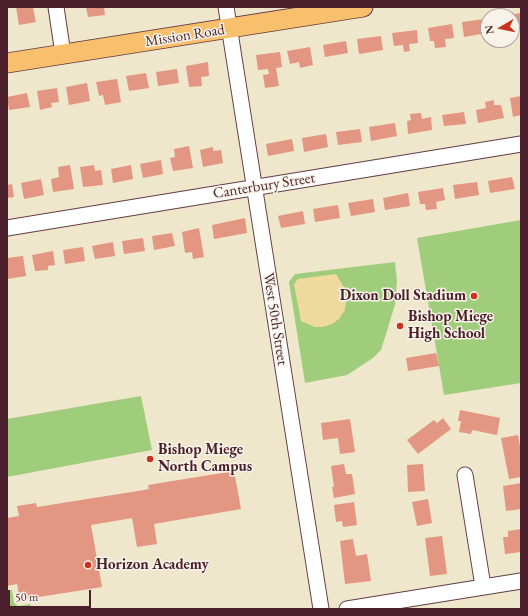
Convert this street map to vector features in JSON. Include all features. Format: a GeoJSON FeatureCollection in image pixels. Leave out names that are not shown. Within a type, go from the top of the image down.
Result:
{"type":"FeatureCollection","features":[{"type":"Feature","properties":{"kind":"main road","name":"Mission Road"},"geometry":{"type":"LineString","coordinates":[[7,63],[363,7]]}},
{"type":"Feature","properties":{"kind":"street"},"geometry":{"type":"LineString","coordinates":[[56,7],[63,54]]}},
{"type":"Feature","properties":{"kind":"street","name":"West 50th Street"},"geometry":{"type":"LineString","coordinates":[[226,7],[321,609]]}},
{"type":"Feature","properties":{"kind":"street","name":"Canterbury Street"},"geometry":{"type":"LineString","coordinates":[[7,228],[521,144]]}},
{"type":"Feature","properties":{"kind":"street"},"geometry":{"type":"LineString","coordinates":[[465,475],[483,586]]}},
{"type":"Feature","properties":{"kind":"street"},"geometry":{"type":"LineString","coordinates":[[348,609],[521,581]]}},
{"type":"Feature","properties":{"kind":"green space","name":"Dixon Doll Stadium"},"geometry":{"type":"Polygon","coordinates":[[[521,220],[521,383],[444,395],[417,238],[521,220]]]}},
{"type":"Feature","properties":{"kind":"green space"},"geometry":{"type":"Polygon","coordinates":[[[395,262],[397,281],[395,305],[381,350],[373,358],[347,375],[305,383],[289,282],[295,274],[395,262]]]}},
{"type":"Feature","properties":{"kind":"green space"},"geometry":{"type":"Polygon","coordinates":[[[141,396],[152,450],[7,477],[7,419],[141,396]]]}},
{"type":"Feature","properties":{"kind":"green space"},"geometry":{"type":"Polygon","coordinates":[[[12,590],[14,603],[18,606],[30,604],[32,609],[7,609],[7,591],[12,590]]]}},
{"type":"Feature","properties":{"kind":"sand"},"geometry":{"type":"Polygon","coordinates":[[[336,274],[345,289],[346,300],[345,310],[339,319],[332,324],[323,327],[315,327],[301,321],[294,284],[298,279],[336,274]]]}},
{"type":"Feature","properties":{"kind":"building"},"geometry":{"type":"Polygon","coordinates":[[[16,7],[37,7],[33,8],[36,22],[19,25],[16,7]]]}},
{"type":"Feature","properties":{"kind":"building"},"geometry":{"type":"Polygon","coordinates":[[[86,7],[104,7],[105,15],[88,17],[86,7]]]}},
{"type":"Feature","properties":{"kind":"building"},"geometry":{"type":"Polygon","coordinates":[[[520,13],[521,13],[520,27],[520,13]]]}},
{"type":"Feature","properties":{"kind":"building"},"geometry":{"type":"Polygon","coordinates":[[[480,20],[480,34],[464,37],[462,22],[480,20]]]}},
{"type":"Feature","properties":{"kind":"building"},"geometry":{"type":"Polygon","coordinates":[[[452,24],[454,38],[445,39],[446,47],[435,48],[434,41],[430,41],[428,28],[452,24]]]}},
{"type":"Feature","properties":{"kind":"building"},"geometry":{"type":"Polygon","coordinates":[[[417,30],[418,43],[409,44],[410,51],[404,52],[403,45],[394,46],[392,33],[417,30]]]}},
{"type":"Feature","properties":{"kind":"building"},"geometry":{"type":"Polygon","coordinates":[[[381,36],[383,50],[359,54],[357,39],[381,36]]]}},
{"type":"Feature","properties":{"kind":"building"},"geometry":{"type":"Polygon","coordinates":[[[346,41],[348,53],[325,57],[323,45],[346,41]]]}},
{"type":"Feature","properties":{"kind":"building"},"geometry":{"type":"Polygon","coordinates":[[[310,47],[313,65],[300,68],[299,62],[290,64],[287,51],[310,47]]]}},
{"type":"Feature","properties":{"kind":"building"},"geometry":{"type":"Polygon","coordinates":[[[280,52],[282,67],[276,68],[279,86],[265,88],[263,75],[269,74],[268,69],[258,70],[256,55],[280,52]]]}},
{"type":"Feature","properties":{"kind":"building"},"geometry":{"type":"Polygon","coordinates":[[[208,62],[209,76],[201,77],[202,86],[189,87],[186,66],[208,62]]]}},
{"type":"Feature","properties":{"kind":"building"},"geometry":{"type":"Polygon","coordinates":[[[177,69],[179,83],[158,86],[156,72],[177,69]]]}},
{"type":"Feature","properties":{"kind":"building"},"geometry":{"type":"Polygon","coordinates":[[[146,73],[149,88],[129,91],[126,76],[146,73]]]}},
{"type":"Feature","properties":{"kind":"building"},"geometry":{"type":"Polygon","coordinates":[[[117,79],[121,102],[105,105],[103,95],[99,96],[96,82],[117,79]]]}},
{"type":"Feature","properties":{"kind":"building"},"geometry":{"type":"Polygon","coordinates":[[[87,83],[90,101],[69,105],[66,87],[87,83]]]}},
{"type":"Feature","properties":{"kind":"building"},"geometry":{"type":"Polygon","coordinates":[[[57,88],[59,102],[51,103],[52,107],[40,110],[37,91],[57,88]]]}},
{"type":"Feature","properties":{"kind":"building"},"geometry":{"type":"Polygon","coordinates":[[[27,93],[30,107],[9,110],[7,97],[27,93]]]}},
{"type":"Feature","properties":{"kind":"building"},"geometry":{"type":"Polygon","coordinates":[[[521,96],[521,115],[513,117],[510,98],[521,96]]]}},
{"type":"Feature","properties":{"kind":"building"},"geometry":{"type":"Polygon","coordinates":[[[494,100],[494,105],[501,105],[504,118],[478,123],[476,110],[486,108],[485,102],[494,100]]]}},
{"type":"Feature","properties":{"kind":"building"},"geometry":{"type":"Polygon","coordinates":[[[464,112],[466,124],[444,126],[442,115],[464,112]]]}},
{"type":"Feature","properties":{"kind":"building"},"geometry":{"type":"Polygon","coordinates":[[[421,113],[422,119],[431,117],[432,130],[408,134],[407,121],[411,120],[410,114],[421,113]]]}},
{"type":"Feature","properties":{"kind":"building"},"geometry":{"type":"Polygon","coordinates":[[[395,123],[397,136],[371,141],[369,127],[395,123]]]}},
{"type":"Feature","properties":{"kind":"building"},"geometry":{"type":"Polygon","coordinates":[[[360,129],[362,142],[338,145],[336,132],[360,129]]]}},
{"type":"Feature","properties":{"kind":"building"},"geometry":{"type":"Polygon","coordinates":[[[326,134],[328,147],[304,152],[302,138],[326,134]]]}},
{"type":"Feature","properties":{"kind":"building"},"geometry":{"type":"Polygon","coordinates":[[[292,139],[294,151],[268,156],[266,144],[292,139]]]}},
{"type":"Feature","properties":{"kind":"building"},"geometry":{"type":"Polygon","coordinates":[[[189,146],[193,168],[173,171],[170,158],[175,157],[174,149],[189,146]]]}},
{"type":"Feature","properties":{"kind":"building"},"geometry":{"type":"Polygon","coordinates":[[[213,147],[213,151],[221,150],[223,163],[203,167],[200,150],[213,147]]]}},
{"type":"Feature","properties":{"kind":"building"},"geometry":{"type":"Polygon","coordinates":[[[161,160],[163,174],[143,178],[140,164],[161,160]]]}},
{"type":"Feature","properties":{"kind":"building"},"geometry":{"type":"Polygon","coordinates":[[[70,165],[74,189],[53,192],[51,179],[59,177],[58,167],[70,165]]]}},
{"type":"Feature","properties":{"kind":"building"},"geometry":{"type":"Polygon","coordinates":[[[94,165],[95,171],[101,170],[103,185],[83,187],[80,167],[94,165]]]}},
{"type":"Feature","properties":{"kind":"building"},"geometry":{"type":"Polygon","coordinates":[[[131,165],[133,179],[113,183],[111,169],[131,165]]]}},
{"type":"Feature","properties":{"kind":"building"},"geometry":{"type":"Polygon","coordinates":[[[512,177],[515,189],[490,193],[488,181],[512,177]]]}},
{"type":"Feature","properties":{"kind":"building"},"geometry":{"type":"Polygon","coordinates":[[[41,179],[44,195],[24,199],[21,183],[41,179]]]}},
{"type":"Feature","properties":{"kind":"building"},"geometry":{"type":"Polygon","coordinates":[[[477,182],[479,195],[455,199],[453,185],[477,182]]]}},
{"type":"Feature","properties":{"kind":"building"},"geometry":{"type":"Polygon","coordinates":[[[12,184],[14,197],[7,198],[7,185],[12,184]]]}},
{"type":"Feature","properties":{"kind":"building"},"geometry":{"type":"Polygon","coordinates":[[[443,188],[445,200],[436,202],[437,209],[426,210],[425,204],[420,204],[418,192],[443,188]]]}},
{"type":"Feature","properties":{"kind":"building"},"geometry":{"type":"Polygon","coordinates":[[[408,193],[410,206],[385,210],[383,198],[408,193]]]}},
{"type":"Feature","properties":{"kind":"building"},"geometry":{"type":"Polygon","coordinates":[[[373,199],[375,212],[351,216],[348,203],[373,199]]]}},
{"type":"Feature","properties":{"kind":"building"},"geometry":{"type":"Polygon","coordinates":[[[338,205],[340,218],[315,222],[313,209],[338,205]]]}},
{"type":"Feature","properties":{"kind":"building"},"geometry":{"type":"Polygon","coordinates":[[[303,211],[305,224],[281,228],[278,216],[303,211]]]}},
{"type":"Feature","properties":{"kind":"building"},"geometry":{"type":"Polygon","coordinates":[[[245,218],[247,233],[214,239],[212,225],[245,218]]]}},
{"type":"Feature","properties":{"kind":"building"},"geometry":{"type":"Polygon","coordinates":[[[199,228],[204,257],[193,259],[192,252],[185,253],[182,232],[199,228]]]}},
{"type":"Feature","properties":{"kind":"building"},"geometry":{"type":"Polygon","coordinates":[[[172,233],[175,246],[154,250],[152,236],[172,233]]]}},
{"type":"Feature","properties":{"kind":"building"},"geometry":{"type":"Polygon","coordinates":[[[143,238],[145,251],[124,254],[122,241],[143,238]]]}},
{"type":"Feature","properties":{"kind":"building"},"geometry":{"type":"Polygon","coordinates":[[[113,242],[115,256],[95,259],[92,246],[113,242]]]}},
{"type":"Feature","properties":{"kind":"building"},"geometry":{"type":"Polygon","coordinates":[[[83,247],[85,261],[65,264],[63,250],[83,247]]]}},
{"type":"Feature","properties":{"kind":"building"},"geometry":{"type":"Polygon","coordinates":[[[53,251],[55,265],[48,266],[48,270],[35,271],[32,255],[53,251]]]}},
{"type":"Feature","properties":{"kind":"building"},"geometry":{"type":"Polygon","coordinates":[[[23,256],[26,276],[7,279],[7,258],[23,256]]]}},
{"type":"Feature","properties":{"kind":"building"},"geometry":{"type":"Polygon","coordinates":[[[436,353],[439,366],[408,371],[406,358],[436,353]]]}},
{"type":"Feature","properties":{"kind":"building"},"geometry":{"type":"Polygon","coordinates":[[[460,410],[500,418],[497,435],[472,430],[471,434],[459,432],[461,421],[458,421],[460,410]]]}},
{"type":"Feature","properties":{"kind":"building"},"geometry":{"type":"Polygon","coordinates":[[[443,418],[451,429],[418,454],[407,440],[434,420],[437,423],[443,418]]]}},
{"type":"Feature","properties":{"kind":"building"},"geometry":{"type":"Polygon","coordinates":[[[350,419],[355,452],[340,454],[338,438],[323,440],[321,423],[350,419]]]}},
{"type":"Feature","properties":{"kind":"building"},"geometry":{"type":"Polygon","coordinates":[[[518,435],[521,452],[521,477],[509,479],[501,438],[518,435]]]}},
{"type":"Feature","properties":{"kind":"building"},"geometry":{"type":"Polygon","coordinates":[[[344,464],[346,474],[352,474],[355,494],[334,498],[331,466],[344,464]]]}},
{"type":"Feature","properties":{"kind":"building"},"geometry":{"type":"Polygon","coordinates":[[[423,464],[425,491],[408,492],[407,465],[423,464]]]}},
{"type":"Feature","properties":{"kind":"building"},"geometry":{"type":"Polygon","coordinates":[[[234,471],[241,509],[154,524],[157,544],[137,547],[132,518],[91,525],[102,587],[20,600],[17,584],[7,586],[7,518],[19,516],[17,506],[36,503],[37,507],[144,490],[149,489],[148,485],[234,471]]]}},
{"type":"Feature","properties":{"kind":"building"},"geometry":{"type":"Polygon","coordinates":[[[521,483],[521,509],[506,511],[503,486],[521,483]]]}},
{"type":"Feature","properties":{"kind":"building"},"geometry":{"type":"Polygon","coordinates":[[[428,499],[432,523],[417,526],[412,502],[428,499]]]}},
{"type":"Feature","properties":{"kind":"building"},"geometry":{"type":"Polygon","coordinates":[[[354,502],[357,525],[343,527],[342,521],[336,522],[334,505],[354,502]]]}},
{"type":"Feature","properties":{"kind":"building"},"geometry":{"type":"Polygon","coordinates":[[[521,529],[521,552],[505,554],[503,537],[508,537],[508,531],[521,529]]]}},
{"type":"Feature","properties":{"kind":"building"},"geometry":{"type":"Polygon","coordinates":[[[442,536],[447,574],[430,576],[425,538],[442,536]]]}},
{"type":"Feature","properties":{"kind":"building"},"geometry":{"type":"Polygon","coordinates":[[[353,539],[356,556],[367,554],[371,581],[345,584],[340,541],[353,539]]]}},
{"type":"Feature","properties":{"kind":"place","name":"Dixon Doll Stadium"},"geometry":{"type":"Point","coordinates":[474,296]}},
{"type":"Feature","properties":{"kind":"place","name":"Bishop Miege High School"},"geometry":{"type":"Point","coordinates":[400,326]}},
{"type":"Feature","properties":{"kind":"place","name":"Bishop Miege North Campus"},"geometry":{"type":"Point","coordinates":[150,459]}},
{"type":"Feature","properties":{"kind":"place","name":"Horizon Academy"},"geometry":{"type":"Point","coordinates":[88,565]}}]}
